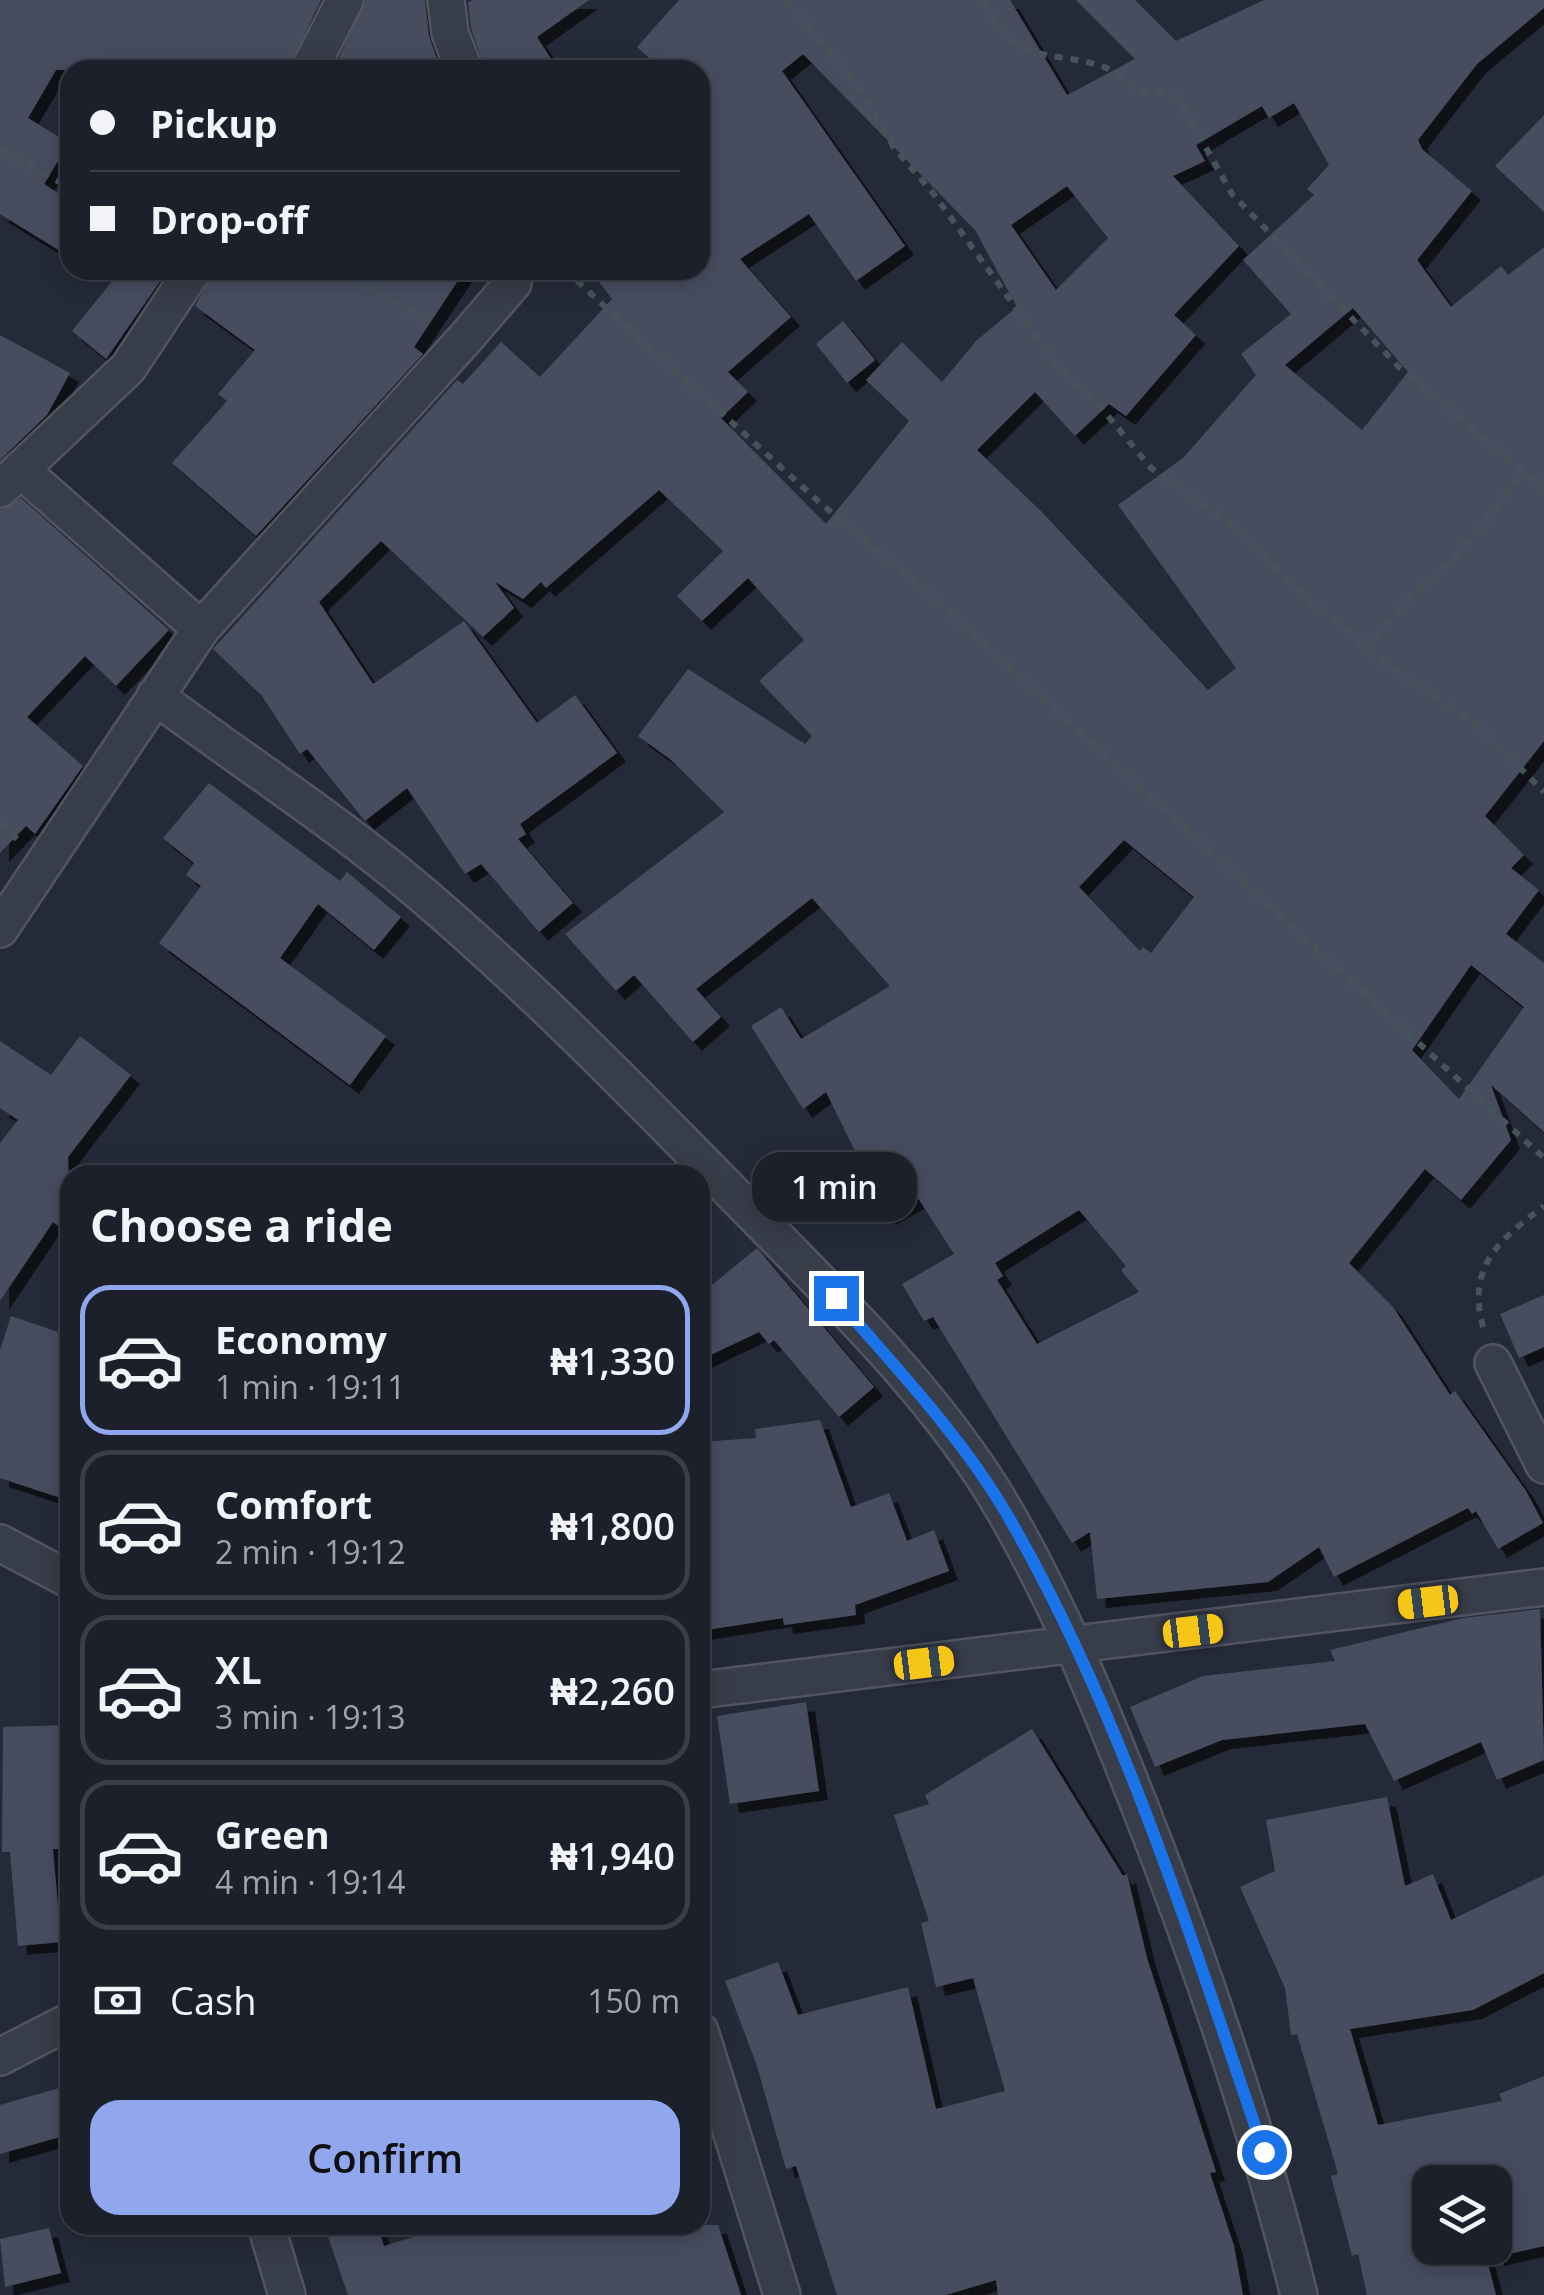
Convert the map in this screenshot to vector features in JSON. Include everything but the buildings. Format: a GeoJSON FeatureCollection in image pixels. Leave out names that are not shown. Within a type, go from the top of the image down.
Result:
{"type":"FeatureCollection","features":[{"type":"Feature","properties":{"kind":"street"},"geometry":{"type":"LineString","coordinates":[[314,60],[346,0]]}},
{"type":"Feature","properties":{"kind":"street"},"geometry":{"type":"LineString","coordinates":[[446,0],[450,33],[460,60]]}},
{"type":"Feature","properties":{"kind":"street"},"geometry":{"type":"LineString","coordinates":[[187,280],[128,368],[10,480],[202,629]]}},
{"type":"Feature","properties":{"kind":"street"},"geometry":{"type":"LineString","coordinates":[[0,929],[202,629],[513,280]]}},
{"type":"Feature","properties":{"kind":"street"},"geometry":{"type":"LineString","coordinates":[[155,696],[423,894],[703,1165]]}},
{"type":"Feature","properties":{"kind":"street"},"geometry":{"type":"LineString","coordinates":[[710,1172],[836,1298],[963,1447],[1002,1507],[1074,1645],[1192,1940],[1264,2152],[1299,2295]]}},
{"type":"Feature","properties":{"kind":"street"},"geometry":{"type":"LineString","coordinates":[[1493,1363],[1544,1465]]}},
{"type":"Feature","properties":{"kind":"street"},"geometry":{"type":"LineString","coordinates":[[0,1543],[60,1575]]}},
{"type":"Feature","properties":{"kind":"street"},"geometry":{"type":"LineString","coordinates":[[710,1689],[1544,1587]]}},
{"type":"Feature","properties":{"kind":"street"},"geometry":{"type":"LineString","coordinates":[[0,2056],[60,2026]]}},
{"type":"Feature","properties":{"kind":"street"},"geometry":{"type":"LineString","coordinates":[[710,2063],[782,2295]]}},
{"type":"Feature","properties":{"kind":"street"},"geometry":{"type":"LineString","coordinates":[[269,2235],[287,2295]]}},
{"type":"Feature","properties":{"kind":"path"},"geometry":{"type":"LineString","coordinates":[[786,0],[862,90],[894,148],[933,193],[1059,368],[1099,405],[1152,468],[1240,531],[1305,598],[1356,637],[1364,649],[1480,726],[1544,792]]}},
{"type":"Feature","properties":{"kind":"path"},"geometry":{"type":"LineString","coordinates":[[984,0],[990,16],[1037,56],[1115,71],[1139,92],[1160,91],[1178,98],[1232,194],[1399,367],[1543,486]]}},
{"type":"Feature","properties":{"kind":"path"},"geometry":{"type":"LineString","coordinates":[[0,149],[60,182]]}},
{"type":"Feature","properties":{"kind":"path"},"geometry":{"type":"LineString","coordinates":[[354,280],[462,341]]}},
{"type":"Feature","properties":{"kind":"path"},"geometry":{"type":"LineString","coordinates":[[577,280],[818,502],[946,610],[1544,1158]]}},
{"type":"Feature","properties":{"kind":"path"},"geometry":{"type":"LineString","coordinates":[[1364,649],[1406,601],[1458,553],[1524,472]]}},
{"type":"Feature","properties":{"kind":"path"},"geometry":{"type":"LineString","coordinates":[[1493,1363],[1476,1288],[1481,1270],[1517,1227],[1544,1206]]}},
{"type":"Feature","properties":{"kind":"route"},"geometry":{"type":"LineString","coordinates":[[836,1298],[963,1447],[1002,1507],[1074,1645],[1192,1940],[1264,2152]]}}]}
